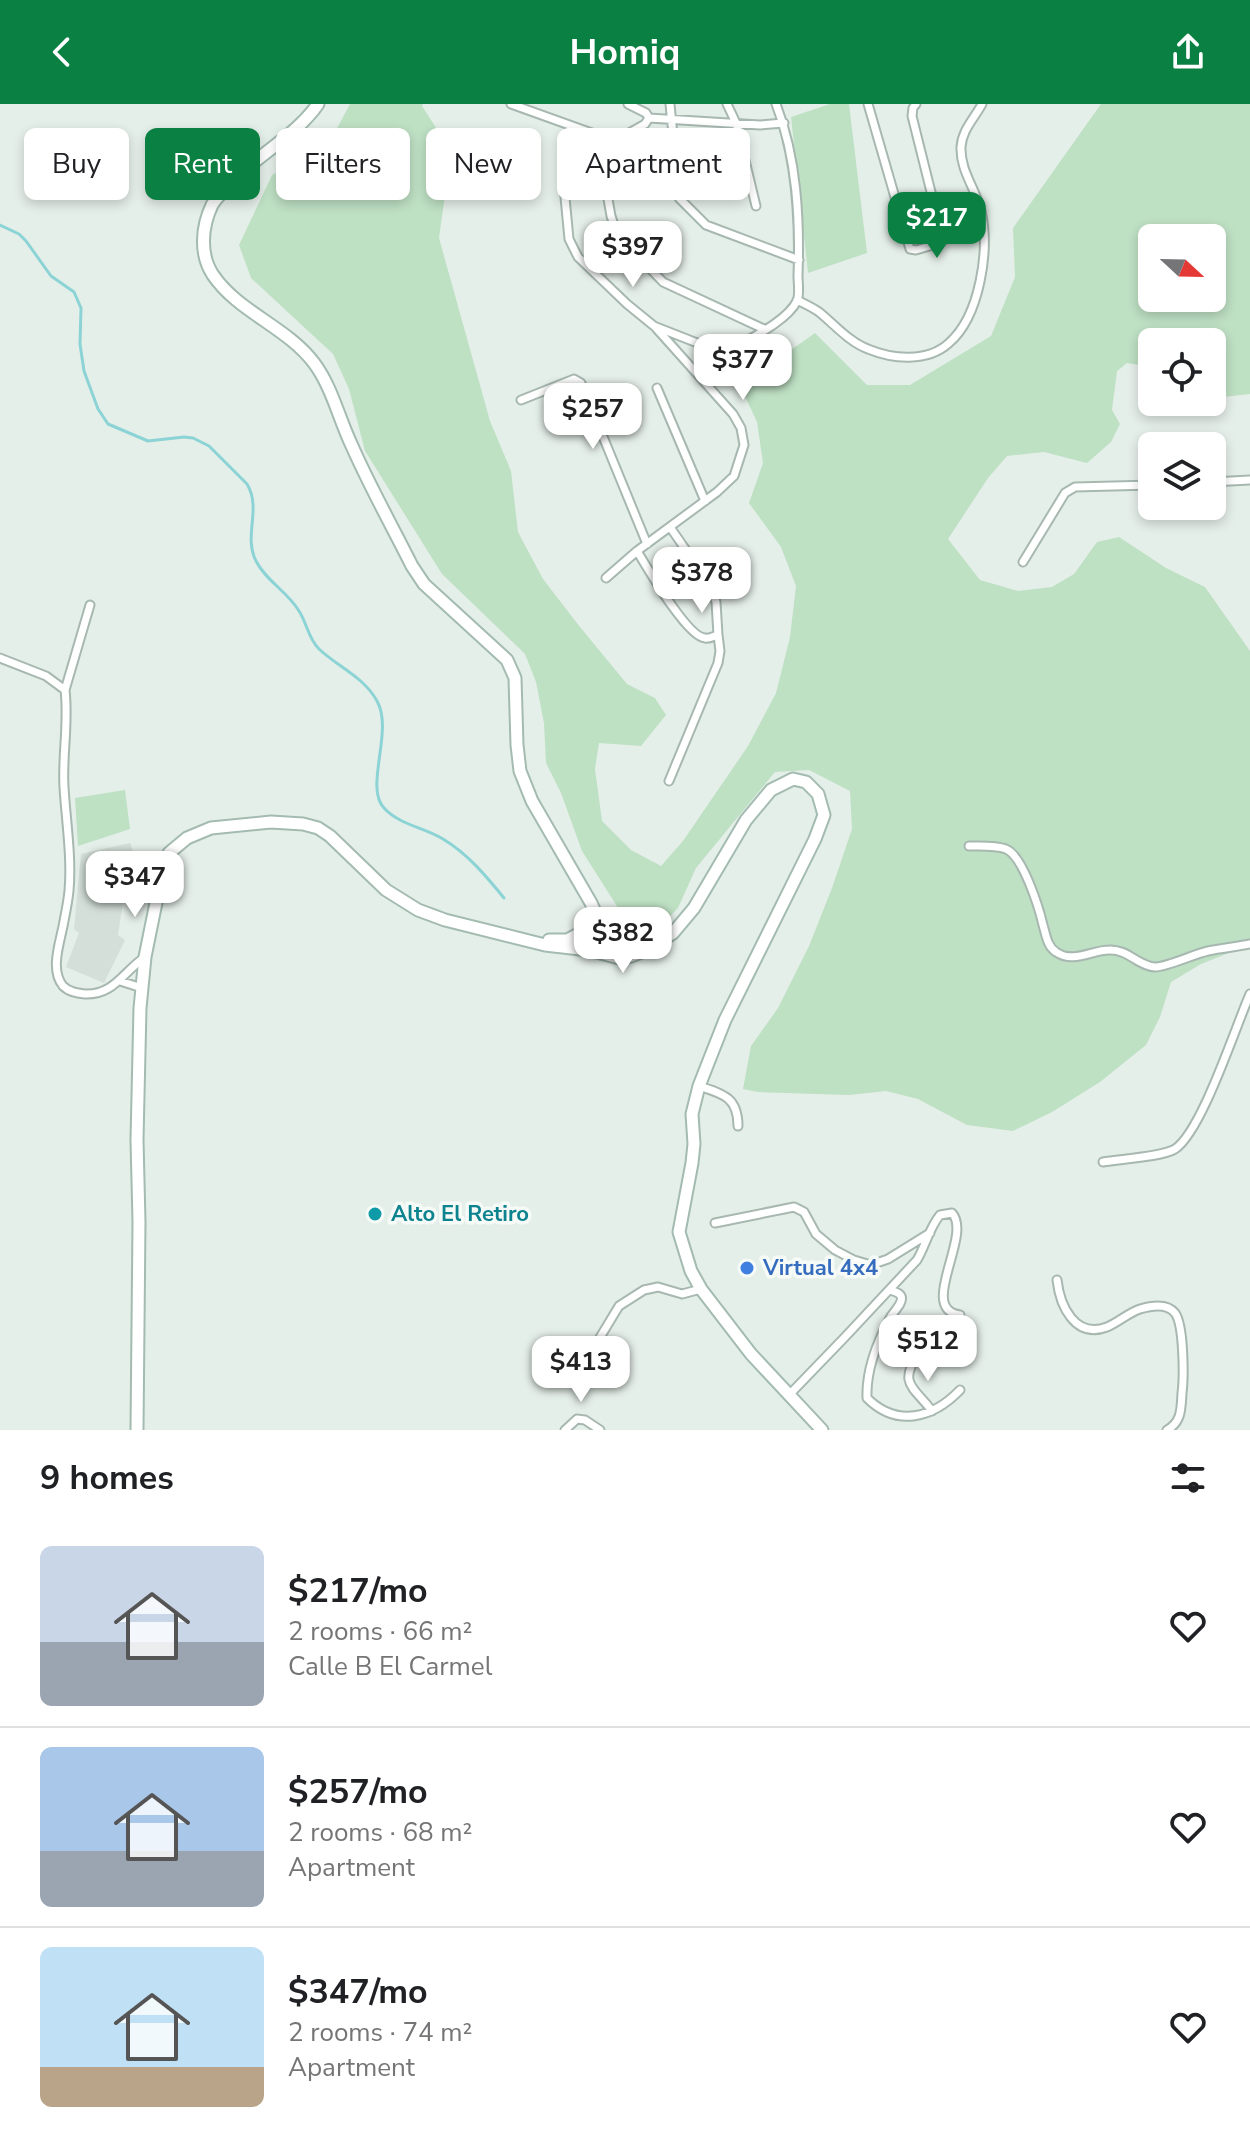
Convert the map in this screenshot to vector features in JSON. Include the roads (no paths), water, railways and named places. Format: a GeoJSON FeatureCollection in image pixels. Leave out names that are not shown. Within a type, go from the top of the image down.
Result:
{"type":"FeatureCollection","features":[{"type":"Feature","properties":{"kind":"street"},"geometry":{"type":"LineString","coordinates":[[318,104],[309,118],[245,168],[213,202],[203,230],[206,261],[213,275],[229,292],[313,361],[323,376],[352,446],[412,566],[433,593],[507,660],[515,678],[520,771],[532,801],[591,903],[608,936],[601,949],[591,950],[582,944],[591,903]]}},
{"type":"Feature","properties":{"kind":"street"},"geometry":{"type":"LineString","coordinates":[[511,104],[578,128]]}},
{"type":"Feature","properties":{"kind":"street"},"geometry":{"type":"LineString","coordinates":[[628,104],[646,113],[649,118]]}},
{"type":"Feature","properties":{"kind":"street"},"geometry":{"type":"LineString","coordinates":[[670,104],[679,198],[706,225],[799,260]]}},
{"type":"Feature","properties":{"kind":"street"},"geometry":{"type":"LineString","coordinates":[[727,104],[736,123],[756,206]]}},
{"type":"Feature","properties":{"kind":"street"},"geometry":{"type":"LineString","coordinates":[[654,326],[724,352],[781,319],[797,300],[797,197],[784,123],[776,104]]}},
{"type":"Feature","properties":{"kind":"street"},"geometry":{"type":"LineString","coordinates":[[868,104],[910,249],[916,250],[940,243],[943,235],[912,116],[916,104]]}},
{"type":"Feature","properties":{"kind":"street"},"geometry":{"type":"LineString","coordinates":[[797,300],[864,347],[891,357],[932,353],[947,345],[970,311],[983,263],[981,210],[961,159],[966,128],[982,104]]}},
{"type":"Feature","properties":{"kind":"street"},"geometry":{"type":"LineString","coordinates":[[638,128],[649,118]]}},
{"type":"Feature","properties":{"kind":"street"},"geometry":{"type":"LineString","coordinates":[[649,118],[760,125],[784,123]]}},
{"type":"Feature","properties":{"kind":"street"},"geometry":{"type":"LineString","coordinates":[[565,200],[569,239],[578,257],[654,326],[733,414],[741,428],[744,445],[734,476],[606,578]]}},
{"type":"Feature","properties":{"kind":"street"},"geometry":{"type":"LineString","coordinates":[[608,200],[617,234],[663,282],[764,329]]}},
{"type":"Feature","properties":{"kind":"street"},"geometry":{"type":"LineString","coordinates":[[521,400],[574,379],[581,383],[647,544]]}},
{"type":"Feature","properties":{"kind":"street"},"geometry":{"type":"LineString","coordinates":[[657,388],[705,501]]}},
{"type":"Feature","properties":{"kind":"street"},"geometry":{"type":"LineString","coordinates":[[1226,481],[1250,480]]}},
{"type":"Feature","properties":{"kind":"street"},"geometry":{"type":"LineString","coordinates":[[1023,562],[1065,493],[1075,487],[1138,485]]}},
{"type":"Feature","properties":{"kind":"street"},"geometry":{"type":"LineString","coordinates":[[669,781],[718,663],[720,651],[716,602],[710,585],[670,527]]}},
{"type":"Feature","properties":{"kind":"street"},"geometry":{"type":"LineString","coordinates":[[637,551],[674,610],[688,626],[705,638],[718,635]]}},
{"type":"Feature","properties":{"kind":"street"},"geometry":{"type":"LineString","coordinates":[[90,605],[65,690],[64,785],[69,889],[57,956],[58,976],[64,987],[77,993],[98,994],[120,981],[145,957]]}},
{"type":"Feature","properties":{"kind":"street"},"geometry":{"type":"LineString","coordinates":[[0,658],[46,676],[65,690]]}},
{"type":"Feature","properties":{"kind":"street"},"geometry":{"type":"LineString","coordinates":[[137,1430],[137,1140],[142,988],[145,957],[169,853],[200,831],[239,824],[303,824],[318,828],[330,836],[386,890],[418,910],[445,920],[562,948],[591,950],[625,958],[649,949],[673,933],[694,908],[746,820],[771,790],[793,779],[806,782],[818,794],[824,815],[725,1020],[699,1086],[692,1114],[692,1163],[679,1232],[691,1271],[701,1289],[751,1354],[822,1430]]}},
{"type":"Feature","properties":{"kind":"street"},"geometry":{"type":"LineString","coordinates":[[969,846],[990,846],[1013,854],[1022,867],[1048,941],[1055,951],[1065,957],[1116,950],[1156,967],[1208,951],[1250,944]]}},
{"type":"Feature","properties":{"kind":"street"},"geometry":{"type":"LineString","coordinates":[[537,941],[567,940],[594,924],[604,928],[625,948],[649,949]]}},
{"type":"Feature","properties":{"kind":"street"},"geometry":{"type":"LineString","coordinates":[[120,981],[142,988]]}},
{"type":"Feature","properties":{"kind":"street"},"geometry":{"type":"LineString","coordinates":[[1103,1162],[1166,1153],[1183,1142],[1198,1120],[1250,994]]}},
{"type":"Feature","properties":{"kind":"street"},"geometry":{"type":"LineString","coordinates":[[699,1086],[716,1091],[735,1105],[738,1126]]}},
{"type":"Feature","properties":{"kind":"street"},"geometry":{"type":"LineString","coordinates":[[715,1223],[794,1207],[804,1212],[816,1234],[835,1250],[871,1265],[888,1259],[930,1233]]}},
{"type":"Feature","properties":{"kind":"street"},"geometry":{"type":"LineString","coordinates":[[789,1395],[917,1260],[933,1223],[940,1215],[952,1213],[957,1218],[958,1230],[944,1283],[944,1300],[946,1309],[960,1315]]}},
{"type":"Feature","properties":{"kind":"street"},"geometry":{"type":"LineString","coordinates":[[1057,1280],[1066,1314],[1086,1327],[1107,1327],[1138,1310],[1157,1306],[1176,1313],[1184,1375],[1181,1416],[1167,1430]]}},
{"type":"Feature","properties":{"kind":"street"},"geometry":{"type":"LineString","coordinates":[[593,1349],[619,1306],[644,1290],[658,1287],[682,1294],[701,1289]]}},
{"type":"Feature","properties":{"kind":"street"},"geometry":{"type":"LineString","coordinates":[[890,1290],[898,1292],[901,1301],[890,1318],[871,1365],[866,1383],[867,1398],[889,1413],[914,1417],[948,1403],[960,1390]]}},
{"type":"Feature","properties":{"kind":"street"},"geometry":{"type":"LineString","coordinates":[[918,1354],[908,1368],[908,1379],[932,1411]]}},
{"type":"Feature","properties":{"kind":"street"},"geometry":{"type":"LineString","coordinates":[[565,1430],[577,1419],[585,1420],[600,1430]]}},
{"type":"Feature","properties":{"kind":"waterway"},"geometry":{"type":"LineString","coordinates":[[0,225],[19,234],[51,276],[74,292],[81,308],[80,344],[84,371],[98,409],[108,424],[148,441],[193,438],[209,446],[247,484],[253,503],[251,542],[256,561],[265,575],[294,604],[319,649],[358,679],[377,701],[382,727],[377,787],[384,808],[461,851],[504,898]]}},
{"type":"Feature","properties":{"kind":"place","name":"Alto El Retiro"},"geometry":{"type":"Point","coordinates":[375,1214]}},
{"type":"Feature","properties":{"kind":"place","name":"Virtual 4x4"},"geometry":{"type":"Point","coordinates":[747,1268]}}]}
